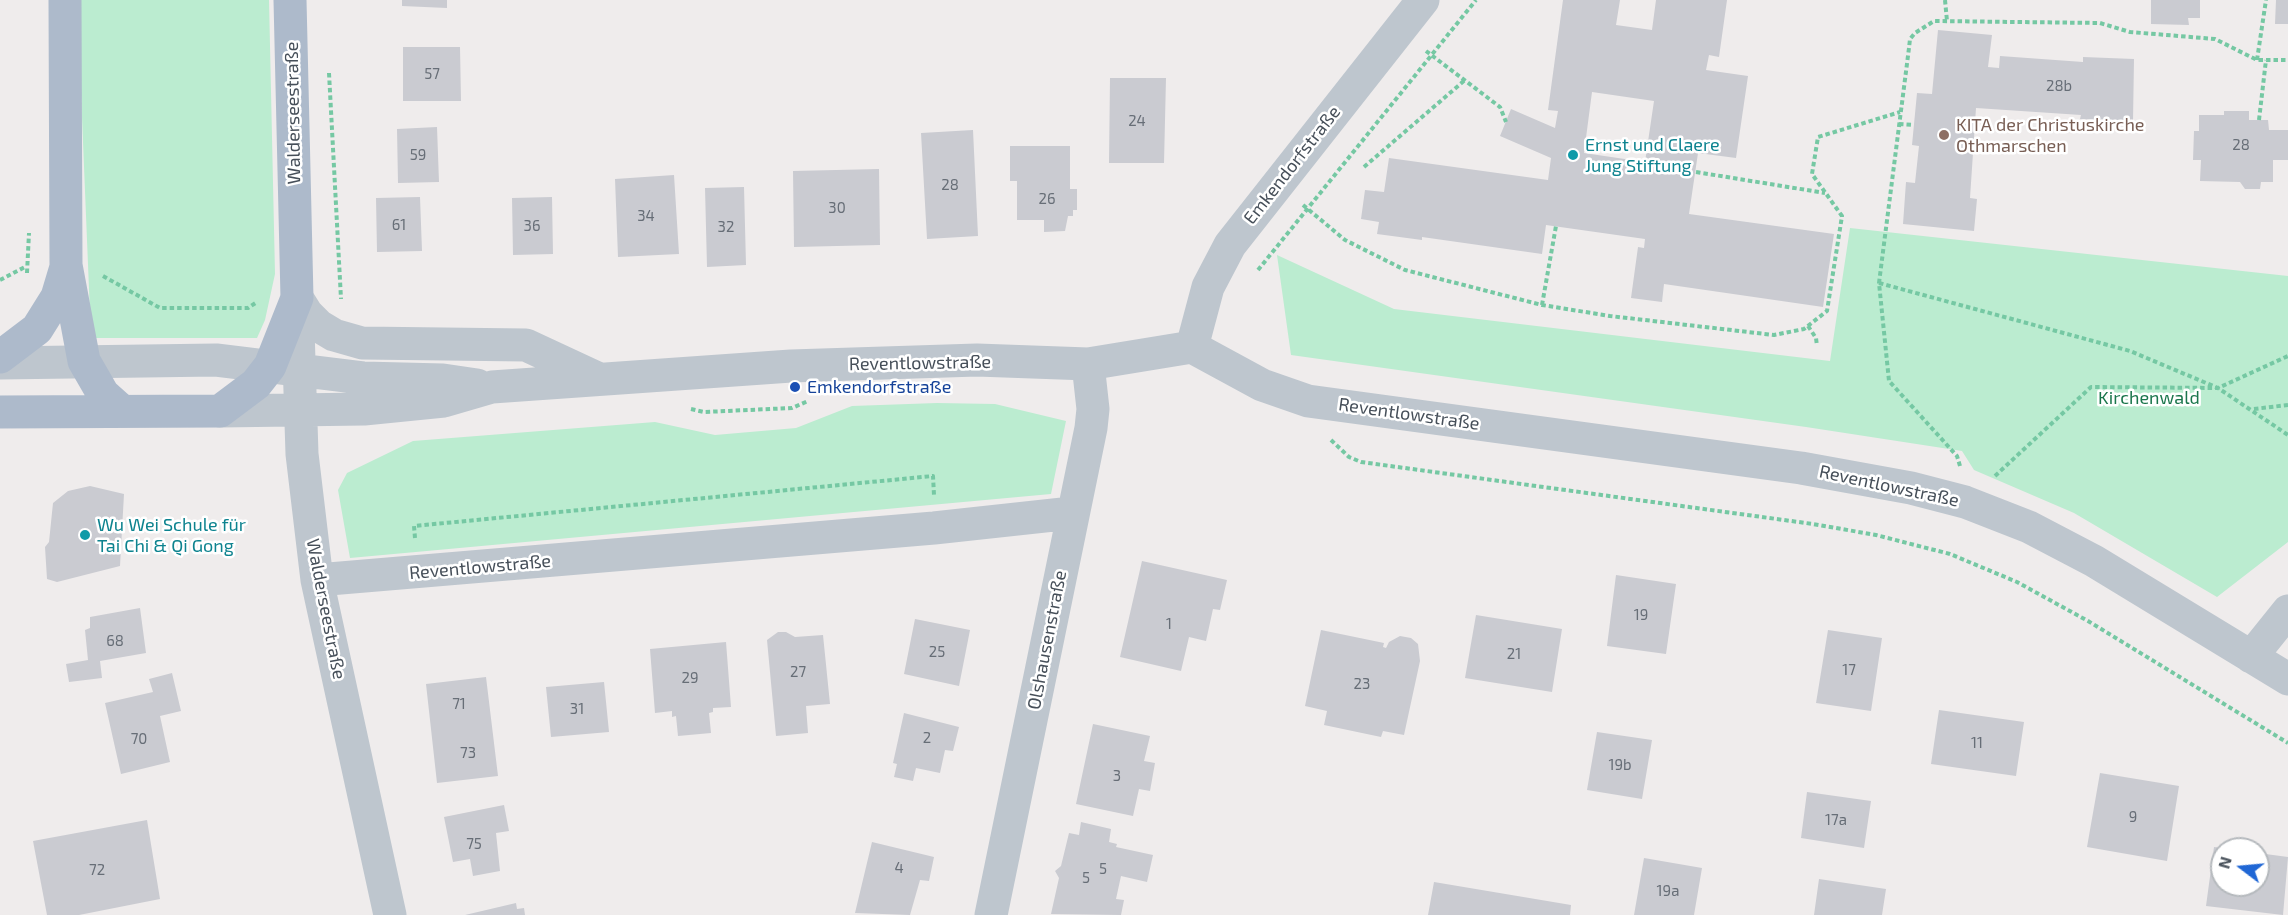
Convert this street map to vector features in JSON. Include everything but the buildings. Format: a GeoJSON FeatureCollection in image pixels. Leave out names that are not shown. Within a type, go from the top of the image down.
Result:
{"type":"FeatureCollection","features":[{"type":"Feature","properties":{"kind":"main road"},"geometry":{"type":"LineString","coordinates":[[65,0],[84,361],[103,394],[122,411]]}},
{"type":"Feature","properties":{"kind":"main road","name":"Walderseestraße"},"geometry":{"type":"LineString","coordinates":[[220,411],[256,384],[285,369],[297,298],[290,0]]}},
{"type":"Feature","properties":{"kind":"main road"},"geometry":{"type":"LineString","coordinates":[[0,357],[38,329],[57,297],[80,268]]}},
{"type":"Feature","properties":{"kind":"main road","name":"Reventlowstraße"},"geometry":{"type":"LineString","coordinates":[[0,412],[220,411]]}},
{"type":"Feature","properties":{"kind":"street","name":"Emkendorfstraße"},"geometry":{"type":"LineString","coordinates":[[1192,347],[1208,287],[1230,244],[1423,0]]}},
{"type":"Feature","properties":{"kind":"street"},"geometry":{"type":"LineString","coordinates":[[297,298],[307,314],[319,326],[334,335],[362,343],[525,345],[598,379]]}},
{"type":"Feature","properties":{"kind":"street","name":"Reventlowstraße"},"geometry":{"type":"LineString","coordinates":[[220,411],[301,412],[364,409],[444,401],[492,387],[790,366],[927,361],[1088,364],[1192,347],[1262,385],[1308,400],[1811,469],[1911,488],[1965,502],[2029,527],[2094,561],[2288,679]]}},
{"type":"Feature","properties":{"kind":"street","name":"Reventlowstraße"},"geometry":{"type":"LineString","coordinates":[[0,363],[216,360],[363,378],[443,380],[492,387]]}},
{"type":"Feature","properties":{"kind":"street","name":"Olshausenstraße"},"geometry":{"type":"LineString","coordinates":[[991,915],[1091,428],[1093,409],[1088,364]]}},
{"type":"Feature","properties":{"kind":"street","name":"Walderseestraße"},"geometry":{"type":"LineString","coordinates":[[285,369],[301,412],[304,470],[317,580],[390,915]]}},
{"type":"Feature","properties":{"kind":"street","name":"Reventlowstraße"},"geometry":{"type":"LineString","coordinates":[[317,580],[934,528],[1072,513]]}},
{"type":"Feature","properties":{"kind":"street"},"geometry":{"type":"LineString","coordinates":[[2251,657],[2288,611]]}},
{"type":"Feature","properties":{"kind":"path"},"geometry":{"type":"LineString","coordinates":[[1251,279],[1476,0]]}},
{"type":"Feature","properties":{"kind":"path"},"geometry":{"type":"LineString","coordinates":[[1945,0],[1947,21]]}},
{"type":"Feature","properties":{"kind":"path"},"geometry":{"type":"LineString","coordinates":[[2257,60],[2266,0]]}},
{"type":"Feature","properties":{"kind":"path"},"geometry":{"type":"LineString","coordinates":[[1965,502],[1956,456],[1888,381],[1878,283],[1910,39],[1925,25],[1934,21],[2100,23],[2130,32],[2215,39],[2257,60],[2288,60]]}},
{"type":"Feature","properties":{"kind":"path"},"geometry":{"type":"LineString","coordinates":[[1399,30],[1500,107],[1506,122]]}},
{"type":"Feature","properties":{"kind":"path"},"geometry":{"type":"LineString","coordinates":[[2259,120],[2266,60]]}},
{"type":"Feature","properties":{"kind":"path"},"geometry":{"type":"LineString","coordinates":[[328,61],[341,298]]}},
{"type":"Feature","properties":{"kind":"path"},"geometry":{"type":"LineString","coordinates":[[1364,167],[1465,80]]}},
{"type":"Feature","properties":{"kind":"path"},"geometry":{"type":"LineString","coordinates":[[1276,186],[1308,208],[1345,240],[1405,270],[1542,305],[1610,316],[1774,335],[1808,326],[1827,311],[1842,216],[1812,174],[1818,137],[1900,112]]}},
{"type":"Feature","properties":{"kind":"path"},"geometry":{"type":"LineString","coordinates":[[1899,124],[1914,125]]}},
{"type":"Feature","properties":{"kind":"path"},"geometry":{"type":"LineString","coordinates":[[1696,172],[1826,194]]}},
{"type":"Feature","properties":{"kind":"path"},"geometry":{"type":"LineString","coordinates":[[1542,305],[1556,226]]}},
{"type":"Feature","properties":{"kind":"path"},"geometry":{"type":"LineString","coordinates":[[0,280],[26,266]]}},
{"type":"Feature","properties":{"kind":"path"},"geometry":{"type":"LineString","coordinates":[[80,268],[160,308],[248,308],[262,300]]}},
{"type":"Feature","properties":{"kind":"path"},"geometry":{"type":"LineString","coordinates":[[1878,283],[2130,351],[2218,388],[2253,409],[2288,435]]}},
{"type":"Feature","properties":{"kind":"path"},"geometry":{"type":"LineString","coordinates":[[1808,326],[1816,338],[1817,346]]}},
{"type":"Feature","properties":{"kind":"path"},"geometry":{"type":"LineString","coordinates":[[1965,502],[2091,387],[2218,388],[2288,356]]}},
{"type":"Feature","properties":{"kind":"path"},"geometry":{"type":"LineString","coordinates":[[2253,409],[2288,405]]}},
{"type":"Feature","properties":{"kind":"path"},"geometry":{"type":"LineString","coordinates":[[1329,436],[1342,452],[1361,462],[1813,524],[1876,535],[1950,554],[2017,582],[2088,621],[2288,743]]}},
{"type":"Feature","properties":{"kind":"path"},"geometry":{"type":"LineString","coordinates":[[417,572],[414,526],[933,476],[934,528]]}},
{"type":"Feature","properties":{"kind":"green space"},"geometry":{"type":"Polygon","coordinates":[[[81,0],[269,0],[275,274],[265,320],[257,338],[91,338],[79,44],[81,0]]]}},
{"type":"Feature","properties":{"kind":"green space","name":"Kirchenwald"},"geometry":{"type":"Polygon","coordinates":[[[1850,228],[2288,276],[2288,542],[2217,597],[2074,513],[1974,470],[1962,451],[1291,355],[1277,255],[1394,309],[1830,361],[1850,228]]]}},
{"type":"Feature","properties":{"kind":"green space"},"geometry":{"type":"Polygon","coordinates":[[[937,403],[995,404],[1066,421],[1051,494],[350,558],[338,490],[347,473],[413,441],[655,422],[715,435],[796,428],[852,406],[937,403]]]}},
{"type":"Feature","properties":{"kind":"place","name":"KITA der Christuskirche Othmarschen"},"geometry":{"type":"Point","coordinates":[1944,135]}},
{"type":"Feature","properties":{"kind":"place","name":"Ernst und Claere Jung Stiftung"},"geometry":{"type":"Point","coordinates":[1573,155]}},
{"type":"Feature","properties":{"kind":"place","name":"Emkendorfstraße"},"geometry":{"type":"Point","coordinates":[795,387]}},
{"type":"Feature","properties":{"kind":"place","name":"Wu Wei Schule für Tai Chi & Qi Gong"},"geometry":{"type":"Point","coordinates":[85,535]}}]}
